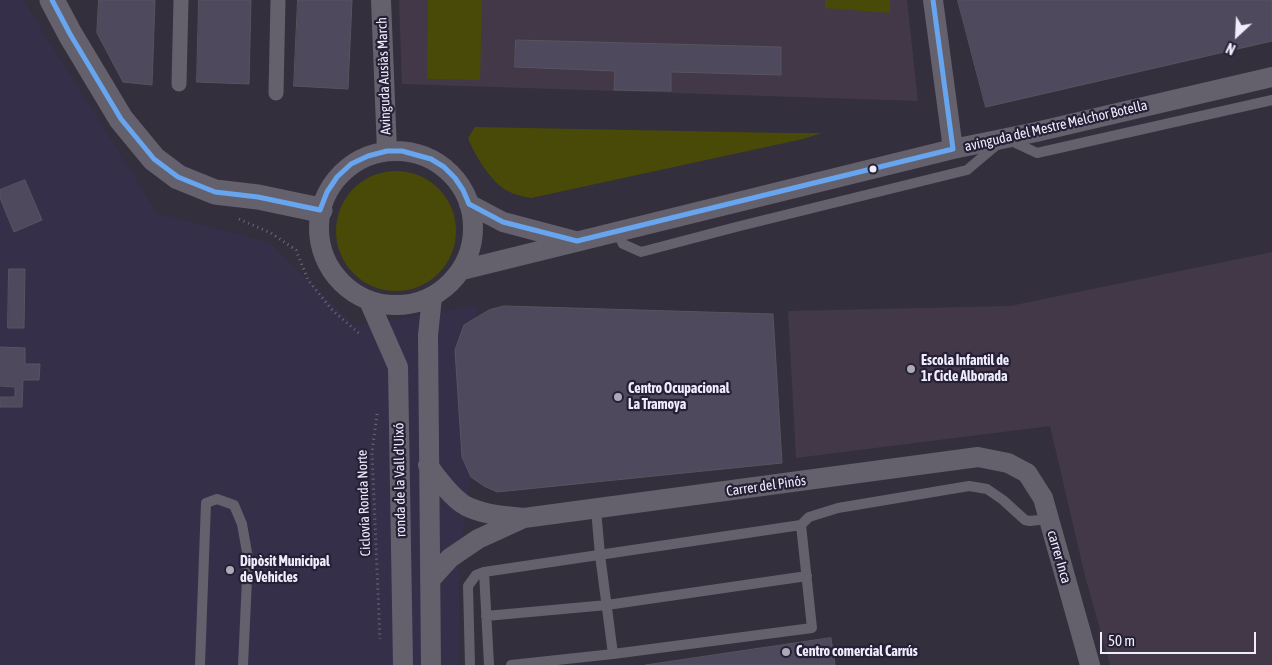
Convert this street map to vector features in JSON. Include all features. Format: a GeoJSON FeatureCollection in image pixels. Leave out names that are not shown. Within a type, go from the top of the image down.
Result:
{"type":"FeatureCollection","features":[{"type":"Feature","properties":{"kind":"street"},"geometry":{"type":"LineString","coordinates":[[52,0],[121,119],[154,159],[178,177],[215,192],[258,197],[320,210]]}},
{"type":"Feature","properties":{"kind":"street"},"geometry":{"type":"LineString","coordinates":[[179,84],[181,0]]}},
{"type":"Feature","properties":{"kind":"street"},"geometry":{"type":"LineString","coordinates":[[276,93],[278,0]]}},
{"type":"Feature","properties":{"kind":"street","name":"Avinguda Ausiàs March"},"geometry":{"type":"LineString","coordinates":[[381,0],[387,151]]}},
{"type":"Feature","properties":{"kind":"street"},"geometry":{"type":"LineString","coordinates":[[933,0],[953,149]]}},
{"type":"Feature","properties":{"kind":"street","name":"avinguda del Mestre Melchor Botella"},"geometry":{"type":"LineString","coordinates":[[462,270],[953,149],[1272,76]]}},
{"type":"Feature","properties":{"kind":"street"},"geometry":{"type":"LineString","coordinates":[[387,151],[402,151],[431,159],[444,167],[459,184],[469,204],[473,226],[471,249],[462,270],[449,285],[432,298],[412,304],[390,306],[369,302],[352,293],[338,280],[327,265],[320,248],[318,229],[320,210],[327,192],[337,177],[351,164],[368,156],[387,151]]}},
{"type":"Feature","properties":{"kind":"street","name":"avinguda del Mestre Melchor Botella"},"geometry":{"type":"LineString","coordinates":[[469,204],[503,222],[577,241]]}},
{"type":"Feature","properties":{"kind":"street","name":"ronda de la Vall d'Uixó"},"geometry":{"type":"LineString","coordinates":[[431,665],[428,336],[432,298]]}},
{"type":"Feature","properties":{"kind":"street","name":"ronda de la Vall d'Uixó"},"geometry":{"type":"LineString","coordinates":[[369,302],[398,367],[403,665]]}},
{"type":"Feature","properties":{"kind":"street","name":"Carrer del Pinós"},"geometry":{"type":"LineString","coordinates":[[428,465],[438,480],[465,505],[490,514],[524,518],[978,457],[1008,463]]}},
{"type":"Feature","properties":{"kind":"street","name":"carrer Inca"},"geometry":{"type":"LineString","coordinates":[[1008,463],[1027,472],[1043,498],[1090,665]]}},
{"type":"Feature","properties":{"kind":"street","name":"Carrer del Pinós"},"geometry":{"type":"LineString","coordinates":[[430,580],[450,558],[478,539],[524,518]]}},
{"type":"Feature","properties":{"kind":"lane"},"geometry":{"type":"LineString","coordinates":[[617,232],[623,244],[640,252],[967,170],[1005,138],[1037,153],[1272,100]]}},
{"type":"Feature","properties":{"kind":"lane"},"geometry":{"type":"LineString","coordinates":[[470,665],[468,586],[476,575],[484,572],[801,525],[809,517],[838,508],[969,486],[987,489],[1003,500],[1025,520],[1048,518]]}},
{"type":"Feature","properties":{"kind":"lane"},"geometry":{"type":"LineString","coordinates":[[200,665],[206,503],[217,499],[234,505],[242,524],[248,558],[243,665]]}},
{"type":"Feature","properties":{"kind":"lane"},"geometry":{"type":"LineString","coordinates":[[596,508],[613,654]]}},
{"type":"Feature","properties":{"kind":"lane"},"geometry":{"type":"LineString","coordinates":[[511,665],[613,654],[812,628],[801,525]]}},
{"type":"Feature","properties":{"kind":"lane"},"geometry":{"type":"LineString","coordinates":[[484,572],[489,665]]}},
{"type":"Feature","properties":{"kind":"lane"},"geometry":{"type":"LineString","coordinates":[[486,616],[607,605],[807,576]]}},
{"type":"Feature","properties":{"kind":"path"},"geometry":{"type":"LineString","coordinates":[[236,218],[271,233],[296,250],[308,280],[333,311],[363,337]]}},
{"type":"Feature","properties":{"kind":"path","name":"Ciclovía Ronda Norte"},"geometry":{"type":"LineString","coordinates":[[378,405],[372,452],[380,646]]}},
{"type":"Feature","properties":{"kind":"shaded area"},"geometry":{"type":"Polygon","coordinates":[[[0,0],[23,0],[157,213],[270,243],[355,326],[477,305],[471,477],[459,564],[459,665],[0,665],[0,0]]]}},
{"type":"Feature","properties":{"kind":"shaded area"},"geometry":{"type":"Polygon","coordinates":[[[399,0],[907,0],[918,101],[402,84],[399,0]]]}},
{"type":"Feature","properties":{"kind":"shaded area"},"geometry":{"type":"Polygon","coordinates":[[[428,0],[482,0],[480,80],[427,79],[428,0]]]}},
{"type":"Feature","properties":{"kind":"shaded area"},"geometry":{"type":"Polygon","coordinates":[[[825,0],[890,0],[890,13],[825,8],[825,0]]]}},
{"type":"Feature","properties":{"kind":"shaded area"},"geometry":{"type":"Polygon","coordinates":[[[475,127],[822,133],[803,139],[531,198],[510,192],[490,175],[479,160],[468,138],[475,127]]]}},
{"type":"Feature","properties":{"kind":"shaded area"},"geometry":{"type":"Polygon","coordinates":[[[396,171],[419,176],[429,181],[438,189],[446,198],[451,208],[456,231],[451,254],[446,264],[438,273],[429,281],[419,286],[396,291],[373,286],[363,281],[354,273],[346,264],[341,254],[336,231],[341,208],[346,198],[354,189],[363,181],[373,176],[396,171]]]}},
{"type":"Feature","properties":{"kind":"shaded area"},"geometry":{"type":"Polygon","coordinates":[[[1272,252],[1272,665],[1110,665],[1085,576],[1050,426],[796,458],[788,311],[1010,306],[1272,252]]]}},
{"type":"Feature","properties":{"kind":"building"},"geometry":{"type":"Polygon","coordinates":[[[99,0],[155,0],[152,85],[123,82],[97,33],[99,0]]]}},
{"type":"Feature","properties":{"kind":"building"},"geometry":{"type":"Polygon","coordinates":[[[199,0],[251,0],[249,84],[197,82],[199,0]]]}},
{"type":"Feature","properties":{"kind":"building"},"geometry":{"type":"Polygon","coordinates":[[[298,0],[352,0],[348,89],[294,86],[298,0]]]}},
{"type":"Feature","properties":{"kind":"building"},"geometry":{"type":"Polygon","coordinates":[[[958,0],[1272,0],[1272,41],[986,107],[958,0]]]}},
{"type":"Feature","properties":{"kind":"building"},"geometry":{"type":"Polygon","coordinates":[[[516,40],[781,47],[781,75],[671,72],[671,91],[614,90],[615,71],[515,67],[516,40]]]}},
{"type":"Feature","properties":{"kind":"building"},"geometry":{"type":"Polygon","coordinates":[[[25,180],[42,220],[14,232],[0,198],[0,190],[25,180]]]}},
{"type":"Feature","properties":{"kind":"building"},"geometry":{"type":"Polygon","coordinates":[[[9,269],[25,269],[24,328],[8,328],[9,269]]]}},
{"type":"Feature","properties":{"kind":"building","name":"Centro Ocupacional La Tramoya"},"geometry":{"type":"Polygon","coordinates":[[[504,306],[773,314],[782,463],[497,492],[484,486],[471,477],[462,457],[455,350],[464,325],[489,310],[504,306]]]}},
{"type":"Feature","properties":{"kind":"building"},"geometry":{"type":"Polygon","coordinates":[[[0,347],[25,348],[25,364],[40,364],[39,380],[23,380],[22,407],[0,407],[0,397],[15,397],[15,387],[0,386],[0,347]]]}},
{"type":"Feature","properties":{"kind":"building","name":"Centro comercial Carrús"},"geometry":{"type":"Polygon","coordinates":[[[831,638],[835,665],[646,665],[831,638]]]}},
{"type":"Feature","properties":{"kind":"transit line"},"geometry":{"type":"LineString","coordinates":[[52,0],[121,119],[154,159],[178,177],[215,192],[258,197],[320,210],[327,192],[337,177],[351,164],[368,156],[387,151],[402,151],[431,159],[444,167],[455,178],[469,204],[503,222],[577,241],[953,149],[933,0]]}},
{"type":"Feature","properties":{"kind":"place","name":"Escola Infantil de 1r Cicle Alborada"},"geometry":{"type":"Point","coordinates":[911,369]}},
{"type":"Feature","properties":{"kind":"place","name":"Centro Ocupacional La Tramoya"},"geometry":{"type":"Point","coordinates":[618,397]}},
{"type":"Feature","properties":{"kind":"place","name":"Dipòsit Municipal de Vehicles"},"geometry":{"type":"Point","coordinates":[230,570]}},
{"type":"Feature","properties":{"kind":"place","name":"Centro comercial Carrús"},"geometry":{"type":"Point","coordinates":[786,652]}}]}
